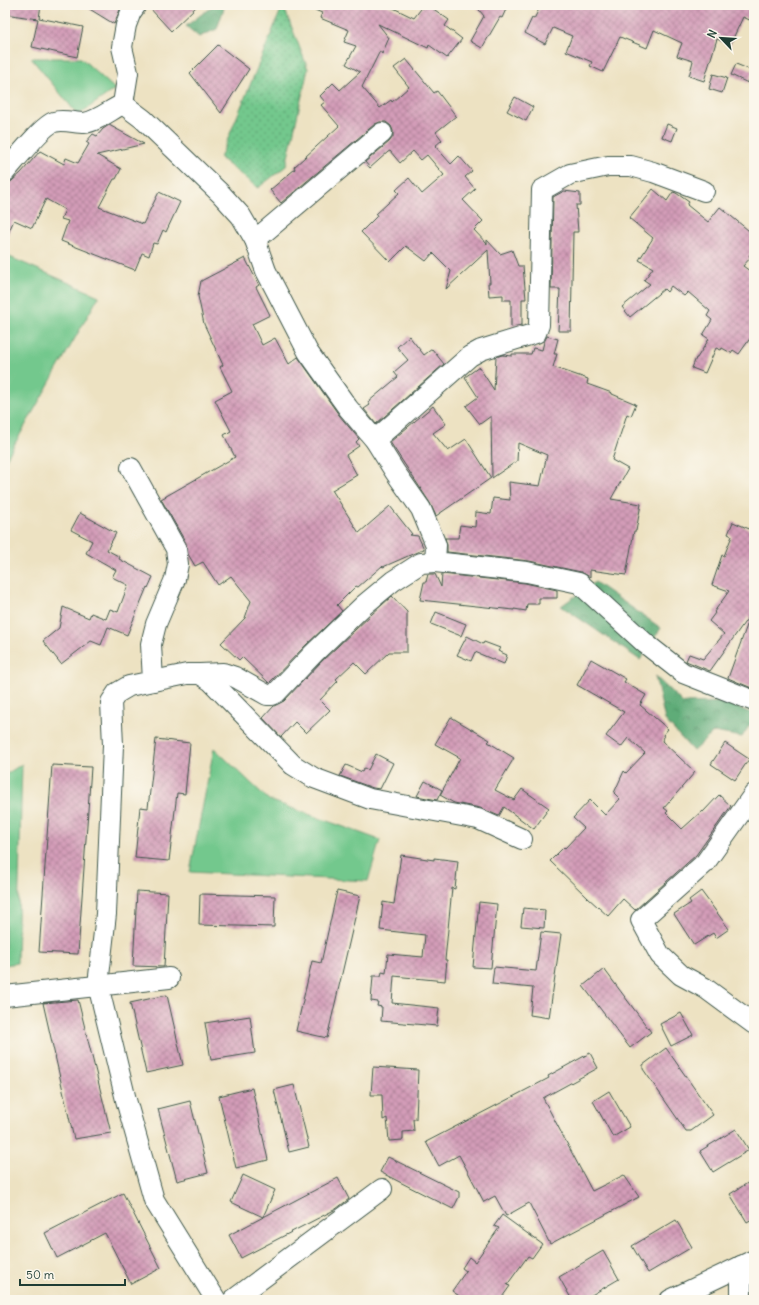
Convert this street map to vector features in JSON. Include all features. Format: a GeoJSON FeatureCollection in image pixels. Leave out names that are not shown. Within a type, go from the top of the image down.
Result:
{"type":"FeatureCollection","features":[{"type":"Feature","properties":{"kind":"street"},"geometry":{"type":"LineString","coordinates":[[123,104],[128,73],[122,47],[126,25],[131,12],[136,5]]}},
{"type":"Feature","properties":{"kind":"street"},"geometry":{"type":"LineString","coordinates":[[5,172],[52,122],[59,121],[86,123],[123,104]]}},
{"type":"Feature","properties":{"kind":"street"},"geometry":{"type":"LineString","coordinates":[[123,104],[143,119],[221,194],[241,216],[255,240],[266,271],[308,352],[348,408],[375,440],[421,509],[436,545],[435,562]]}},
{"type":"Feature","properties":{"kind":"street"},"geometry":{"type":"LineString","coordinates":[[255,240],[382,133]]}},
{"type":"Feature","properties":{"kind":"street"},"geometry":{"type":"LineString","coordinates":[[375,440],[470,356],[481,350],[536,333],[539,325],[542,190],[570,174],[608,166],[630,166],[653,172],[704,191]]}},
{"type":"Feature","properties":{"kind":"street"},"geometry":{"type":"LineString","coordinates":[[131,468],[176,549],[178,564],[175,579],[156,624],[151,644],[153,681]]}},
{"type":"Feature","properties":{"kind":"street"},"geometry":{"type":"LineString","coordinates":[[216,1300],[154,1200],[126,1100],[98,985],[106,914],[113,745],[111,702],[117,693],[129,686],[187,674],[223,673],[234,677],[267,695],[272,695],[276,693],[314,653],[364,605],[393,581],[421,563],[435,562],[527,572],[579,583],[646,644],[683,673],[754,701]]}},
{"type":"Feature","properties":{"kind":"street"},"geometry":{"type":"LineString","coordinates":[[200,674],[211,681],[293,765],[314,778],[370,799],[478,819],[522,839]]}},
{"type":"Feature","properties":{"kind":"street"},"geometry":{"type":"LineString","coordinates":[[754,794],[705,863],[641,920],[660,955],[681,975],[705,988],[754,1024]]}},
{"type":"Feature","properties":{"kind":"street"},"geometry":{"type":"LineString","coordinates":[[5,996],[169,978]]}},
{"type":"Feature","properties":{"kind":"street"},"geometry":{"type":"LineString","coordinates":[[233,1300],[382,1189]]}},
{"type":"Feature","properties":{"kind":"street"},"geometry":{"type":"LineString","coordinates":[[677,1299],[747,1263]]}},
{"type":"Feature","properties":{"kind":"street"},"geometry":{"type":"LineString","coordinates":[[741,1300],[747,1263]]}},
{"type":"Feature","properties":{"kind":"green space"},"geometry":{"type":"Polygon","coordinates":[[[214,5],[225,5],[217,29],[199,37],[186,26],[214,5]]]}},
{"type":"Feature","properties":{"kind":"green space"},"geometry":{"type":"Polygon","coordinates":[[[283,5],[308,69],[286,166],[258,188],[220,158],[283,5]]]}},
{"type":"Feature","properties":{"kind":"green space"},"geometry":{"type":"Polygon","coordinates":[[[31,58],[81,58],[115,89],[78,115],[31,58]]]}},
{"type":"Feature","properties":{"kind":"green space"},"geometry":{"type":"Polygon","coordinates":[[[5,255],[99,296],[5,461],[5,255]]]}},
{"type":"Feature","properties":{"kind":"green space"},"geometry":{"type":"Polygon","coordinates":[[[595,582],[661,628],[640,660],[561,606],[595,582]]]}},
{"type":"Feature","properties":{"kind":"green space"},"geometry":{"type":"Polygon","coordinates":[[[655,676],[683,703],[723,702],[754,714],[754,718],[742,737],[714,732],[693,751],[665,720],[655,676]]]}},
{"type":"Feature","properties":{"kind":"green space"},"geometry":{"type":"Polygon","coordinates":[[[214,748],[269,800],[380,840],[368,881],[190,872],[214,748]]]}},
{"type":"Feature","properties":{"kind":"green space"},"geometry":{"type":"Polygon","coordinates":[[[22,764],[17,963],[5,965],[5,775],[22,764]]]}},
{"type":"Feature","properties":{"kind":"building"},"geometry":{"type":"Polygon","coordinates":[[[5,5],[41,5],[39,18],[83,27],[77,57],[32,47],[38,19],[5,14],[5,5]]]}},
{"type":"Feature","properties":{"kind":"building"},"geometry":{"type":"Polygon","coordinates":[[[83,5],[122,5],[114,24],[83,5]]]}},
{"type":"Feature","properties":{"kind":"building"},"geometry":{"type":"Polygon","coordinates":[[[147,5],[198,5],[171,31],[147,5]]]}},
{"type":"Feature","properties":{"kind":"building"},"geometry":{"type":"Polygon","coordinates":[[[303,5],[387,5],[414,18],[424,5],[428,5],[449,20],[445,26],[462,39],[447,58],[429,45],[428,48],[378,24],[389,38],[382,54],[380,51],[362,87],[380,108],[391,100],[392,102],[409,87],[394,68],[406,59],[434,93],[437,91],[456,116],[436,132],[442,140],[435,146],[451,164],[459,156],[472,171],[465,177],[475,189],[463,200],[483,221],[474,230],[487,244],[487,240],[500,254],[512,250],[518,266],[523,266],[526,299],[522,299],[522,325],[511,327],[511,300],[503,300],[503,295],[489,296],[488,283],[490,283],[488,250],[446,289],[451,271],[433,253],[426,261],[406,246],[390,262],[361,232],[377,216],[376,214],[399,193],[396,190],[409,178],[422,194],[444,175],[427,155],[421,160],[413,151],[400,163],[390,151],[370,168],[365,162],[393,137],[391,126],[386,122],[375,124],[281,203],[270,190],[295,169],[294,167],[339,126],[321,105],[325,102],[320,96],[333,83],[340,90],[360,72],[346,64],[356,46],[344,42],[349,30],[320,18],[322,13],[303,5]]]}},
{"type":"Feature","properties":{"kind":"building"},"geometry":{"type":"Polygon","coordinates":[[[475,5],[508,5],[502,18],[500,17],[482,48],[470,41],[484,16],[475,5]]]}},
{"type":"Feature","properties":{"kind":"building"},"geometry":{"type":"Polygon","coordinates":[[[541,5],[754,5],[754,22],[743,17],[730,45],[717,39],[704,81],[689,76],[693,61],[677,56],[682,43],[654,30],[647,48],[620,37],[603,72],[590,66],[592,62],[566,51],[572,36],[553,28],[545,44],[525,33],[532,18],[534,19],[541,5]]]}},
{"type":"Feature","properties":{"kind":"building"},"geometry":{"type":"Polygon","coordinates":[[[218,45],[249,69],[221,113],[190,73],[218,45]]]}},
{"type":"Feature","properties":{"kind":"building"},"geometry":{"type":"Polygon","coordinates":[[[736,64],[753,71],[748,83],[731,75],[736,64]]]}},
{"type":"Feature","properties":{"kind":"building"},"geometry":{"type":"Polygon","coordinates":[[[713,74],[727,78],[722,93],[709,89],[713,74]]]}},
{"type":"Feature","properties":{"kind":"building"},"geometry":{"type":"Polygon","coordinates":[[[515,97],[533,107],[526,121],[507,111],[515,97]]]}},
{"type":"Feature","properties":{"kind":"building"},"geometry":{"type":"Polygon","coordinates":[[[667,124],[677,128],[672,141],[662,137],[667,124]]]}},
{"type":"Feature","properties":{"kind":"building"},"geometry":{"type":"Polygon","coordinates":[[[109,125],[144,144],[97,155],[121,169],[99,207],[143,224],[159,192],[180,202],[166,232],[163,230],[157,244],[153,243],[149,256],[142,253],[135,270],[61,241],[68,221],[61,219],[65,210],[46,199],[32,228],[14,220],[5,240],[5,187],[21,173],[40,151],[64,164],[66,158],[78,163],[89,144],[86,142],[93,134],[97,136],[109,125]]]}},
{"type":"Feature","properties":{"kind":"building"},"geometry":{"type":"Polygon","coordinates":[[[653,189],[667,201],[673,192],[676,193],[689,202],[687,205],[708,222],[720,207],[754,235],[754,248],[749,256],[751,257],[743,266],[754,274],[754,333],[739,354],[733,350],[731,353],[722,348],[721,350],[716,348],[705,373],[692,368],[696,358],[709,339],[703,335],[712,320],[707,316],[710,311],[688,292],[684,296],[671,286],[667,292],[664,289],[630,317],[622,307],[650,284],[644,280],[653,268],[639,260],[653,238],[629,218],[653,189]]]}},
{"type":"Feature","properties":{"kind":"building"},"geometry":{"type":"Polygon","coordinates":[[[564,191],[580,193],[580,205],[576,205],[578,232],[573,232],[571,331],[558,331],[560,289],[551,289],[553,197],[564,191]]]}},
{"type":"Feature","properties":{"kind":"building"},"geometry":{"type":"Polygon","coordinates":[[[245,258],[259,285],[256,287],[270,315],[252,324],[262,345],[275,338],[289,364],[298,357],[339,415],[359,439],[356,442],[359,446],[346,455],[357,475],[332,490],[359,533],[390,506],[412,534],[410,535],[418,536],[424,549],[383,567],[382,566],[358,587],[356,586],[337,605],[342,611],[269,683],[242,657],[239,660],[221,643],[245,618],[251,601],[231,576],[218,585],[203,562],[195,566],[188,554],[186,543],[161,499],[235,457],[224,435],[231,431],[215,400],[232,391],[220,367],[223,365],[204,324],[198,296],[201,281],[245,258]]]}},
{"type":"Feature","properties":{"kind":"building"},"geometry":{"type":"Polygon","coordinates":[[[409,336],[424,355],[432,349],[444,364],[376,424],[364,409],[370,405],[368,402],[398,377],[394,372],[408,360],[397,347],[409,336]]]}},
{"type":"Feature","properties":{"kind":"building"},"geometry":{"type":"Polygon","coordinates":[[[547,336],[558,339],[554,354],[557,354],[553,367],[588,379],[587,384],[636,404],[631,416],[627,414],[612,460],[628,469],[611,499],[641,504],[636,531],[634,531],[626,575],[590,570],[590,577],[581,572],[529,561],[447,552],[445,538],[458,538],[460,525],[475,527],[476,512],[491,514],[493,498],[510,500],[509,482],[540,486],[547,455],[518,443],[517,461],[492,478],[491,416],[480,424],[466,406],[478,397],[465,377],[479,367],[494,390],[496,357],[502,355],[512,356],[512,354],[531,354],[533,348],[542,350],[547,336]]]}},
{"type":"Feature","properties":{"kind":"building"},"geometry":{"type":"Polygon","coordinates":[[[433,406],[446,424],[433,433],[448,451],[466,439],[491,478],[436,516],[430,503],[390,442],[433,406]]]}},
{"type":"Feature","properties":{"kind":"building"},"geometry":{"type":"Polygon","coordinates":[[[80,513],[116,533],[107,550],[120,557],[119,559],[153,577],[148,588],[147,587],[127,635],[108,627],[101,645],[91,641],[61,664],[43,641],[59,628],[63,607],[89,618],[91,613],[106,619],[110,609],[118,612],[128,585],[112,577],[116,570],[86,553],[92,541],[71,530],[80,513]]]}},
{"type":"Feature","properties":{"kind":"building"},"geometry":{"type":"Polygon","coordinates":[[[733,522],[754,531],[754,689],[728,678],[750,617],[749,616],[710,671],[686,661],[689,654],[703,659],[724,634],[709,621],[729,591],[712,585],[722,555],[724,556],[732,536],[728,534],[733,522]]]}},
{"type":"Feature","properties":{"kind":"building"},"geometry":{"type":"Polygon","coordinates":[[[428,574],[435,574],[441,587],[442,574],[525,583],[557,590],[557,598],[539,598],[539,604],[527,604],[526,611],[420,600],[424,582],[426,582],[428,574]]]}},
{"type":"Feature","properties":{"kind":"building"},"geometry":{"type":"Polygon","coordinates":[[[392,596],[407,612],[407,652],[389,652],[366,674],[354,662],[336,679],[338,681],[320,700],[330,710],[306,733],[295,722],[281,737],[263,718],[274,706],[284,701],[322,661],[392,596]]]}},
{"type":"Feature","properties":{"kind":"building"},"geometry":{"type":"Polygon","coordinates":[[[436,612],[466,624],[461,636],[431,624],[436,612]]]}},
{"type":"Feature","properties":{"kind":"building"},"geometry":{"type":"Polygon","coordinates":[[[467,636],[483,644],[484,642],[500,648],[498,651],[507,655],[504,664],[475,652],[471,661],[457,655],[467,636]]]}},
{"type":"Feature","properties":{"kind":"building"},"geometry":{"type":"Polygon","coordinates":[[[591,659],[626,679],[624,682],[646,695],[640,705],[668,729],[663,735],[664,737],[662,741],[695,772],[664,808],[668,811],[666,813],[682,829],[702,811],[703,812],[719,795],[731,806],[696,855],[635,910],[623,899],[608,916],[550,861],[584,828],[573,818],[590,800],[605,815],[620,799],[614,793],[624,771],[626,773],[645,753],[628,738],[621,747],[606,736],[624,712],[577,685],[591,659]]]}},
{"type":"Feature","properties":{"kind":"building"},"geometry":{"type":"Polygon","coordinates":[[[451,717],[490,740],[488,742],[514,758],[495,790],[514,800],[522,789],[549,808],[534,829],[504,807],[499,816],[480,808],[454,803],[440,795],[460,758],[435,744],[451,717]]]}},
{"type":"Feature","properties":{"kind":"building"},"geometry":{"type":"Polygon","coordinates":[[[156,739],[190,743],[185,794],[177,793],[169,861],[135,858],[140,807],[148,808],[156,739]]]}},
{"type":"Feature","properties":{"kind":"building"},"geometry":{"type":"Polygon","coordinates":[[[725,743],[749,759],[735,780],[711,764],[725,743]]]}},
{"type":"Feature","properties":{"kind":"building"},"geometry":{"type":"Polygon","coordinates":[[[376,754],[393,763],[380,789],[373,788],[340,776],[346,765],[362,772],[364,768],[368,770],[376,754]]]}},
{"type":"Feature","properties":{"kind":"building"},"geometry":{"type":"Polygon","coordinates":[[[52,765],[91,767],[78,954],[39,952],[52,765]]]}},
{"type":"Feature","properties":{"kind":"building"},"geometry":{"type":"Polygon","coordinates":[[[425,781],[442,790],[437,800],[417,796],[425,781]]]}},
{"type":"Feature","properties":{"kind":"building"},"geometry":{"type":"Polygon","coordinates":[[[401,855],[434,860],[434,858],[458,861],[455,889],[452,888],[445,960],[447,960],[445,981],[394,976],[392,1003],[439,1008],[437,1026],[381,1021],[382,1007],[377,1006],[378,1002],[371,1001],[373,976],[381,976],[382,972],[386,973],[388,954],[423,957],[425,935],[380,930],[383,902],[394,904],[401,855]]]}},
{"type":"Feature","properties":{"kind":"building"},"geometry":{"type":"Polygon","coordinates":[[[137,891],[168,893],[164,967],[133,966],[137,891]]]}},
{"type":"Feature","properties":{"kind":"building"},"geometry":{"type":"Polygon","coordinates":[[[337,891],[360,896],[327,1038],[296,1031],[312,961],[321,963],[337,891]]]}},
{"type":"Feature","properties":{"kind":"building"},"geometry":{"type":"Polygon","coordinates":[[[701,891],[729,929],[716,938],[713,933],[694,945],[674,914],[691,903],[689,900],[701,891]]]}},
{"type":"Feature","properties":{"kind":"building"},"geometry":{"type":"Polygon","coordinates":[[[200,894],[275,896],[274,927],[199,925],[200,894]]]}},
{"type":"Feature","properties":{"kind":"building"},"geometry":{"type":"Polygon","coordinates":[[[479,902],[497,904],[491,968],[473,967],[479,902]]]}},
{"type":"Feature","properties":{"kind":"building"},"geometry":{"type":"Polygon","coordinates":[[[523,908],[545,910],[544,928],[521,926],[523,908]]]}},
{"type":"Feature","properties":{"kind":"building"},"geometry":{"type":"Polygon","coordinates":[[[541,932],[561,934],[549,1018],[530,1015],[533,988],[492,984],[494,967],[536,971],[541,932]]]}},
{"type":"Feature","properties":{"kind":"building"},"geometry":{"type":"Polygon","coordinates":[[[604,969],[651,1032],[630,1048],[583,986],[604,969]]]}},
{"type":"Feature","properties":{"kind":"building"},"geometry":{"type":"Polygon","coordinates":[[[167,995],[183,1065],[146,1073],[130,1003],[167,995]]]}},
{"type":"Feature","properties":{"kind":"building"},"geometry":{"type":"Polygon","coordinates":[[[78,1000],[111,1133],[74,1139],[43,1003],[78,1000]]]}},
{"type":"Feature","properties":{"kind":"building"},"geometry":{"type":"Polygon","coordinates":[[[681,1013],[693,1035],[671,1046],[660,1024],[681,1013]]]}},
{"type":"Feature","properties":{"kind":"building"},"geometry":{"type":"Polygon","coordinates":[[[250,1016],[255,1053],[211,1060],[205,1023],[250,1016]]]}},
{"type":"Feature","properties":{"kind":"building"},"geometry":{"type":"Polygon","coordinates":[[[666,1048],[713,1115],[691,1131],[686,1131],[643,1069],[643,1065],[666,1048]]]}},
{"type":"Feature","properties":{"kind":"building"},"geometry":{"type":"Polygon","coordinates":[[[590,1053],[598,1068],[543,1098],[592,1191],[624,1175],[639,1197],[550,1244],[529,1203],[506,1216],[495,1196],[484,1202],[459,1155],[439,1166],[426,1142],[549,1078],[548,1076],[590,1053]]]}},
{"type":"Feature","properties":{"kind":"building"},"geometry":{"type":"Polygon","coordinates":[[[373,1067],[418,1070],[416,1119],[413,1119],[414,1131],[403,1132],[403,1140],[389,1141],[387,1118],[383,1120],[382,1095],[371,1095],[373,1067]]]}},
{"type":"Feature","properties":{"kind":"building"},"geometry":{"type":"Polygon","coordinates":[[[294,1085],[309,1147],[289,1152],[274,1090],[294,1085]]]}},
{"type":"Feature","properties":{"kind":"building"},"geometry":{"type":"Polygon","coordinates":[[[252,1088],[268,1160],[236,1168],[219,1096],[252,1088]]]}},
{"type":"Feature","properties":{"kind":"building"},"geometry":{"type":"Polygon","coordinates":[[[609,1091],[630,1127],[613,1137],[593,1101],[609,1091]]]}},
{"type":"Feature","properties":{"kind":"building"},"geometry":{"type":"Polygon","coordinates":[[[190,1101],[208,1173],[177,1181],[158,1109],[190,1101]]]}},
{"type":"Feature","properties":{"kind":"building"},"geometry":{"type":"Polygon","coordinates":[[[736,1129],[749,1150],[713,1172],[700,1151],[736,1129]]]}},
{"type":"Feature","properties":{"kind":"building"},"geometry":{"type":"Polygon","coordinates":[[[388,1157],[459,1192],[459,1197],[453,1209],[380,1172],[388,1157]]]}},
{"type":"Feature","properties":{"kind":"building"},"geometry":{"type":"Polygon","coordinates":[[[243,1175],[275,1190],[263,1217],[231,1202],[243,1175]]]}},
{"type":"Feature","properties":{"kind":"building"},"geometry":{"type":"Polygon","coordinates":[[[338,1178],[349,1199],[336,1209],[241,1258],[229,1235],[338,1178]]]}},
{"type":"Feature","properties":{"kind":"building"},"geometry":{"type":"Polygon","coordinates":[[[754,1179],[754,1218],[747,1222],[730,1194],[754,1179]]]}},
{"type":"Feature","properties":{"kind":"building"},"geometry":{"type":"Polygon","coordinates":[[[123,1193],[161,1268],[131,1284],[105,1233],[57,1258],[45,1233],[123,1193]]]}},
{"type":"Feature","properties":{"kind":"building"},"geometry":{"type":"Polygon","coordinates":[[[502,1215],[542,1244],[532,1258],[528,1256],[507,1285],[510,1286],[500,1300],[465,1300],[452,1291],[466,1271],[462,1268],[469,1257],[475,1262],[499,1228],[494,1226],[502,1215]]]}},
{"type":"Feature","properties":{"kind":"building"},"geometry":{"type":"Polygon","coordinates":[[[676,1220],[692,1247],[648,1273],[632,1246],[676,1220]]]}},
{"type":"Feature","properties":{"kind":"building"},"geometry":{"type":"Polygon","coordinates":[[[603,1251],[619,1279],[583,1300],[572,1300],[559,1277],[603,1251]]]}}]}
